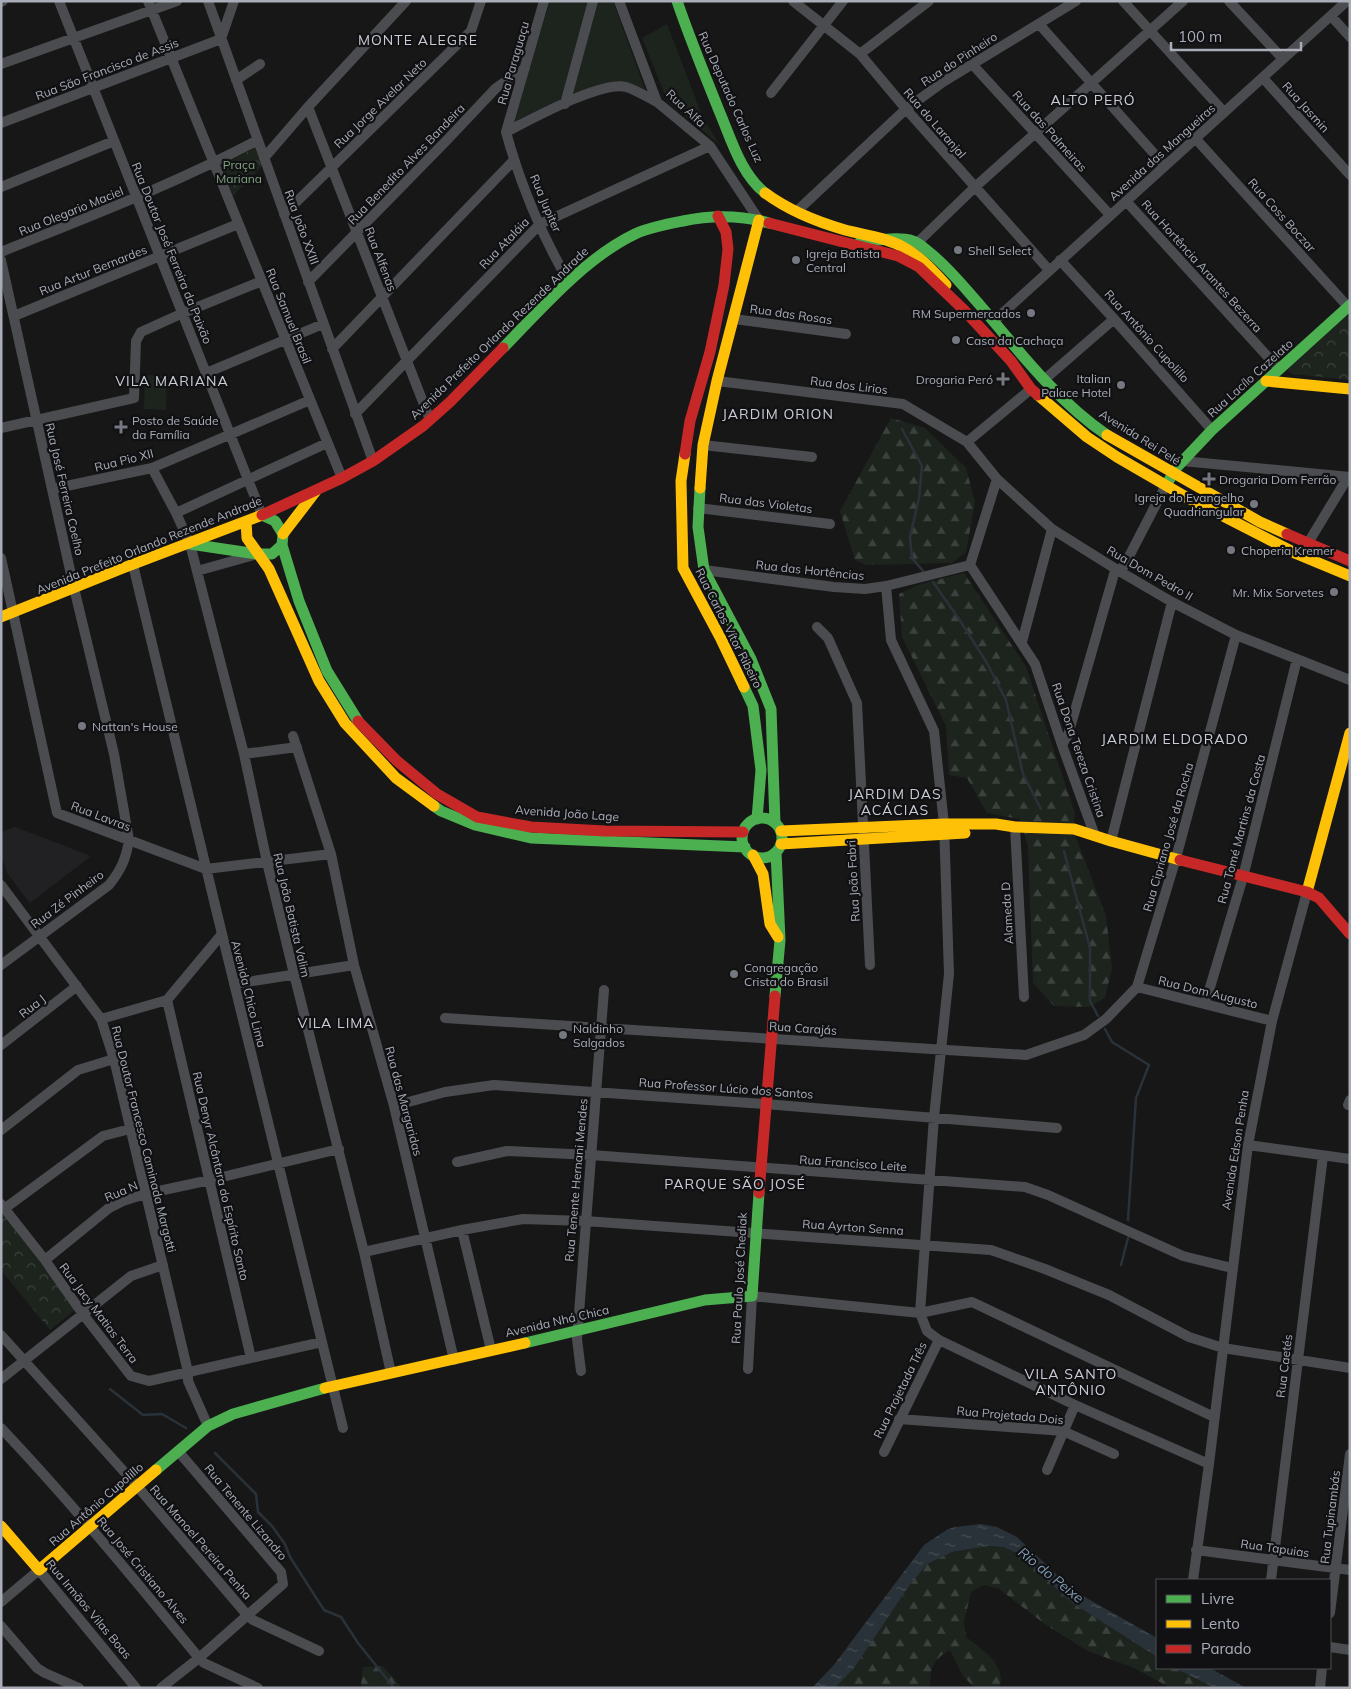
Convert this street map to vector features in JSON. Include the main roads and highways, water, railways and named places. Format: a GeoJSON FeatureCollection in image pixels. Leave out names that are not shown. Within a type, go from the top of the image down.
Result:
{"type":"FeatureCollection","features":[{"type":"Feature","properties":{"kind":"water","name":"Rio do Peixe"},"geometry":{"type":"Polygon","coordinates":[[[981,1524],[997,1527],[1017,1537],[1074,1591],[1156,1637],[1156,1656],[1071,1602],[1017,1553],[1003,1547],[988,1546],[952,1552],[927,1564],[909,1586],[854,1668],[835,1688],[812,1688],[833,1666],[924,1545],[948,1529],[981,1524]]]}},
{"type":"Feature","properties":{"kind":"water"},"geometry":{"type":"Polygon","coordinates":[[[1177,1669],[1212,1669],[1246,1688],[1215,1688],[1177,1669]]]}},
{"type":"Feature","properties":{"kind":"waterway"},"geometry":{"type":"LineString","coordinates":[[902,429],[922,466],[919,498],[910,537],[912,558],[923,571]]}},
{"type":"Feature","properties":{"kind":"waterway"},"geometry":{"type":"LineString","coordinates":[[933,582],[987,663],[1006,700],[1023,774],[1041,809]]}},
{"type":"Feature","properties":{"kind":"waterway"},"geometry":{"type":"LineString","coordinates":[[1064,851],[1090,948],[1090,1001],[1098,1016]]}},
{"type":"Feature","properties":{"kind":"waterway"},"geometry":{"type":"LineString","coordinates":[[1105,1029],[1112,1042],[1149,1065],[1136,1098],[1128,1220]]}},
{"type":"Feature","properties":{"kind":"waterway"},"geometry":{"type":"LineString","coordinates":[[1121,1265],[1128,1238]]}},
{"type":"Feature","properties":{"kind":"waterway"},"geometry":{"type":"LineString","coordinates":[[110,1389],[143,1415],[162,1414],[186,1428]]}},
{"type":"Feature","properties":{"kind":"waterway"},"geometry":{"type":"LineString","coordinates":[[215,1453],[256,1494],[258,1512],[272,1526],[285,1544],[290,1557],[324,1610],[341,1617],[358,1643],[394,1688]]}},
{"type":"Feature","properties":{"kind":"place","name":"Shell Select"},"geometry":{"type":"Point","coordinates":[958,250]}},
{"type":"Feature","properties":{"kind":"place","name":"Igreja Batista Central"},"geometry":{"type":"Point","coordinates":[796,260]}},
{"type":"Feature","properties":{"kind":"place","name":"RM Supermercados"},"geometry":{"type":"Point","coordinates":[1031,313]}},
{"type":"Feature","properties":{"kind":"place","name":"Casa da Cachaça"},"geometry":{"type":"Point","coordinates":[956,340]}},
{"type":"Feature","properties":{"kind":"place","name":"Drogaria Peró"},"geometry":{"type":"Point","coordinates":[1003,379]}},
{"type":"Feature","properties":{"kind":"place","name":"Italian Palace Hotel"},"geometry":{"type":"Point","coordinates":[1121,385]}},
{"type":"Feature","properties":{"kind":"place","name":"Posto de Saúde da Família"},"geometry":{"type":"Point","coordinates":[121,427]}},
{"type":"Feature","properties":{"kind":"place","name":"Drogaria Dom Ferrão"},"geometry":{"type":"Point","coordinates":[1209,479]}},
{"type":"Feature","properties":{"kind":"place","name":"Igreja do Evangelho Quadriangular"},"geometry":{"type":"Point","coordinates":[1254,504]}},
{"type":"Feature","properties":{"kind":"place","name":"Choperia Kremer"},"geometry":{"type":"Point","coordinates":[1231,550]}},
{"type":"Feature","properties":{"kind":"place","name":"Mr. Mix Sorvetes"},"geometry":{"type":"Point","coordinates":[1334,592]}},
{"type":"Feature","properties":{"kind":"place","name":"Nattan's House"},"geometry":{"type":"Point","coordinates":[82,726]}},
{"type":"Feature","properties":{"kind":"place","name":"Congregação Crista do Brasil"},"geometry":{"type":"Point","coordinates":[734,974]}},
{"type":"Feature","properties":{"kind":"place","name":"Naldinho Salgados"},"geometry":{"type":"Point","coordinates":[563,1035]}},
{"type":"Feature","properties":{"kind":"district","name":"MONTE ALEGRE"},"geometry":{"type":"Point","coordinates":[418,40]}},
{"type":"Feature","properties":{"kind":"district","name":"ALTO PERÓ"},"geometry":{"type":"Point","coordinates":[1093,100]}},
{"type":"Feature","properties":{"kind":"district","name":"VILA MARIANA"},"geometry":{"type":"Point","coordinates":[172,381]}},
{"type":"Feature","properties":{"kind":"district","name":"JARDIM ORION"},"geometry":{"type":"Point","coordinates":[778,414]}},
{"type":"Feature","properties":{"kind":"district","name":"JARDIM ELDORADO"},"geometry":{"type":"Point","coordinates":[1175,739]}},
{"type":"Feature","properties":{"kind":"district","name":"JARDIM DAS ACÁCIAS"},"geometry":{"type":"Point","coordinates":[895,802]}},
{"type":"Feature","properties":{"kind":"district","name":"VILA LIMA"},"geometry":{"type":"Point","coordinates":[336,1023]}},
{"type":"Feature","properties":{"kind":"district","name":"PARQUE SÃO JOSÉ"},"geometry":{"type":"Point","coordinates":[735,1184]}},
{"type":"Feature","properties":{"kind":"district","name":"VILA SANTO ANTÔNIO"},"geometry":{"type":"Point","coordinates":[1071,1382]}},
{"type":"Feature","properties":{"kind":"park label","name":"Praça Mariana"},"geometry":{"type":"Point","coordinates":[239,171]}}]}
